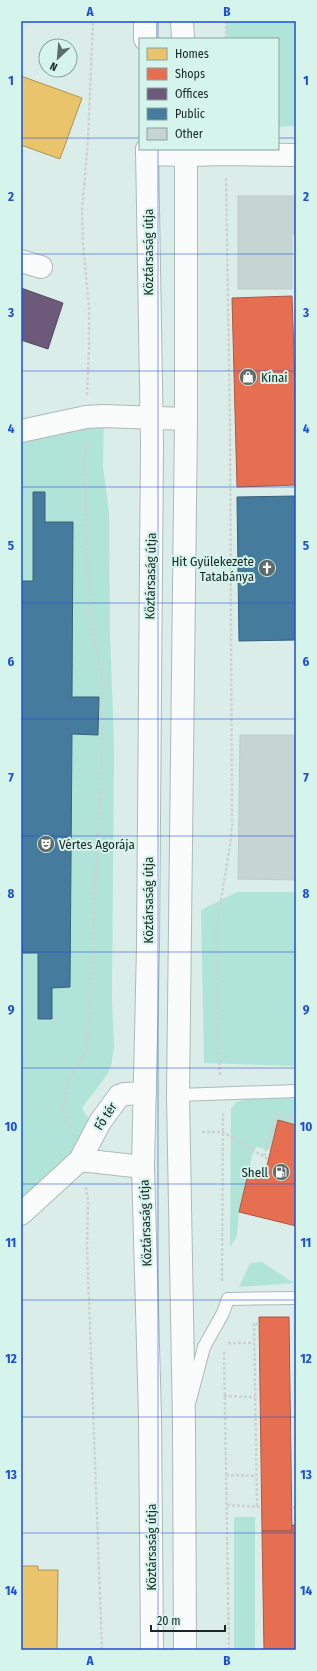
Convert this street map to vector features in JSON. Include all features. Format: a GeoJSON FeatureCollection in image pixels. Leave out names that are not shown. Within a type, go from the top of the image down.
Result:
{"type":"FeatureCollection","features":[{"type":"Feature","properties":{"kind":"street"},"geometry":{"type":"LineString","coordinates":[[145,21],[145,38]]}},
{"type":"Feature","properties":{"kind":"street"},"geometry":{"type":"LineString","coordinates":[[182,21],[183,38]]}},
{"type":"Feature","properties":{"kind":"street"},"geometry":{"type":"LineString","coordinates":[[147,152],[296,155]]}},
{"type":"Feature","properties":{"kind":"street","name":"Köztársaság útja"},"geometry":{"type":"LineString","coordinates":[[147,152],[149,332],[152,418],[143,1167],[150,1416],[152,1650]]}},
{"type":"Feature","properties":{"kind":"street"},"geometry":{"type":"LineString","coordinates":[[185,1650],[184,1425],[178,1095],[186,419],[186,152]]}},
{"type":"Feature","properties":{"kind":"street"},"geometry":{"type":"LineString","coordinates":[[21,431],[86,417],[104,416],[186,419]]}},
{"type":"Feature","properties":{"kind":"street","name":"Fő tér"},"geometry":{"type":"LineString","coordinates":[[21,1214],[80,1160],[100,1122],[119,1096],[124,1094],[145,1093]]}},
{"type":"Feature","properties":{"kind":"street"},"geometry":{"type":"LineString","coordinates":[[80,1160],[143,1167]]}},
{"type":"Feature","properties":{"kind":"lane"},"geometry":{"type":"LineString","coordinates":[[178,1095],[296,1091]]}},
{"type":"Feature","properties":{"kind":"lane"},"geometry":{"type":"LineString","coordinates":[[184,1425],[204,1348],[223,1313],[228,1299],[296,1298]]}},
{"type":"Feature","properties":{"kind":"path"},"geometry":{"type":"LineString","coordinates":[[93,21],[88,139],[82,211],[83,244],[89,308],[89,348],[84,472],[90,619],[102,678],[102,753],[86,1049],[68,1084],[63,1109],[80,1160],[88,1201],[87,1248],[102,1650]]}},
{"type":"Feature","properties":{"kind":"path"},"geometry":{"type":"LineString","coordinates":[[226,21],[226,38]]}},
{"type":"Feature","properties":{"kind":"path"},"geometry":{"type":"LineString","coordinates":[[226,154],[230,423],[232,824],[230,846],[216,930],[217,1029],[222,1094],[223,1132],[223,1313],[224,1343],[254,1343]]}},
{"type":"Feature","properties":{"kind":"path"},"geometry":{"type":"LineString","coordinates":[[264,1156],[276,1114],[296,1119]]}},
{"type":"Feature","properties":{"kind":"path"},"geometry":{"type":"LineString","coordinates":[[223,1132],[268,1159]]}},
{"type":"Feature","properties":{"kind":"path"},"geometry":{"type":"LineString","coordinates":[[257,1506],[254,1323],[259,1324]]}},
{"type":"Feature","properties":{"kind":"path"},"geometry":{"type":"LineString","coordinates":[[224,1351],[229,1650]]}},
{"type":"Feature","properties":{"kind":"path"},"geometry":{"type":"LineString","coordinates":[[224,1396],[255,1398]]}},
{"type":"Feature","properties":{"kind":"path"},"geometry":{"type":"LineString","coordinates":[[226,1475],[256,1476]]}},
{"type":"Feature","properties":{"kind":"path"},"geometry":{"type":"LineString","coordinates":[[227,1505],[262,1506]]}},
{"type":"Feature","properties":{"kind":"path"},"geometry":{"type":"LineString","coordinates":[[292,1508],[296,1507]]}},
{"type":"Feature","properties":{"kind":"green space"},"geometry":{"type":"Polygon","coordinates":[[[226,21],[296,21],[296,126],[279,127],[279,38],[226,38],[226,21]]]}},
{"type":"Feature","properties":{"kind":"green space"},"geometry":{"type":"Polygon","coordinates":[[[104,416],[103,466],[109,512],[110,631],[114,746],[112,997],[114,1048],[111,1066],[107,1075],[82,1108],[96,1131],[21,1214],[21,431],[104,416]]]}},
{"type":"Feature","properties":{"kind":"green space"},"geometry":{"type":"Polygon","coordinates":[[[237,892],[296,892],[296,1066],[204,1063],[201,910],[237,892]]]}},
{"type":"Feature","properties":{"kind":"green space"},"geometry":{"type":"Polygon","coordinates":[[[296,1098],[296,1125],[278,1120],[270,1150],[256,1147],[252,1156],[239,1212],[237,1236],[230,1247],[231,1109],[236,1102],[248,1099],[296,1098]]]}},
{"type":"Feature","properties":{"kind":"green space"},"geometry":{"type":"Polygon","coordinates":[[[262,1262],[294,1283],[239,1287],[250,1263],[262,1262]]]}},
{"type":"Feature","properties":{"kind":"green space"},"geometry":{"type":"Polygon","coordinates":[[[234,1517],[255,1517],[255,1650],[234,1650],[234,1517]]]}},
{"type":"Feature","properties":{"kind":"building: Homes"},"geometry":{"type":"Polygon","coordinates":[[[21,76],[82,98],[60,159],[21,145],[21,76]]]}},
{"type":"Feature","properties":{"kind":"building: Homes"},"geometry":{"type":"Polygon","coordinates":[[[21,1566],[38,1566],[38,1570],[58,1570],[57,1650],[21,1650],[21,1566]]]}},
{"type":"Feature","properties":{"kind":"building: Shops"},"geometry":{"type":"Polygon","coordinates":[[[292,296],[296,415],[296,485],[237,487],[232,298],[292,296]]]}},
{"type":"Feature","properties":{"kind":"building: Shops","name":"Shell"},"geometry":{"type":"Polygon","coordinates":[[[278,1120],[296,1125],[296,1226],[239,1212],[248,1174],[264,1178],[278,1120]]]}},
{"type":"Feature","properties":{"kind":"building: Shops"},"geometry":{"type":"Polygon","coordinates":[[[259,1317],[289,1317],[292,1531],[262,1531],[259,1317]]]}},
{"type":"Feature","properties":{"kind":"building: Shops"},"geometry":{"type":"Polygon","coordinates":[[[292,1525],[296,1525],[296,1650],[264,1650],[262,1531],[292,1531],[292,1525]]]}},
{"type":"Feature","properties":{"kind":"building: Offices"},"geometry":{"type":"Polygon","coordinates":[[[21,288],[63,303],[48,349],[21,340],[21,288]]]}},
{"type":"Feature","properties":{"kind":"building: Public","name":"Vértes Agorája"},"geometry":{"type":"Polygon","coordinates":[[[33,492],[45,492],[45,522],[73,522],[72,697],[99,697],[98,735],[72,734],[70,987],[52,988],[52,1019],[38,1019],[38,953],[21,953],[21,581],[33,581],[33,492]]]}},
{"type":"Feature","properties":{"kind":"building: Public","name":"Hit Gyülekezete Tatabánya"},"geometry":{"type":"Polygon","coordinates":[[[296,496],[296,640],[239,641],[237,497],[296,496]]]}},
{"type":"Feature","properties":{"kind":"building: Other"},"geometry":{"type":"Polygon","coordinates":[[[238,196],[296,196],[296,234],[292,234],[292,289],[238,289],[238,196]]]}},
{"type":"Feature","properties":{"kind":"building: Other"},"geometry":{"type":"Polygon","coordinates":[[[240,735],[296,735],[295,880],[238,879],[240,735]]]}},
{"type":"Feature","properties":{"kind":"place","name":"Kínai"},"geometry":{"type":"Point","coordinates":[248,377]}},
{"type":"Feature","properties":{"kind":"place","name":"Hit Gyülekezete Tatabánya"},"geometry":{"type":"Point","coordinates":[267,568]}},
{"type":"Feature","properties":{"kind":"place","name":"Vértes Agorája"},"geometry":{"type":"Point","coordinates":[46,844]}},
{"type":"Feature","properties":{"kind":"place","name":"Shell"},"geometry":{"type":"Point","coordinates":[281,1172]}}]}
